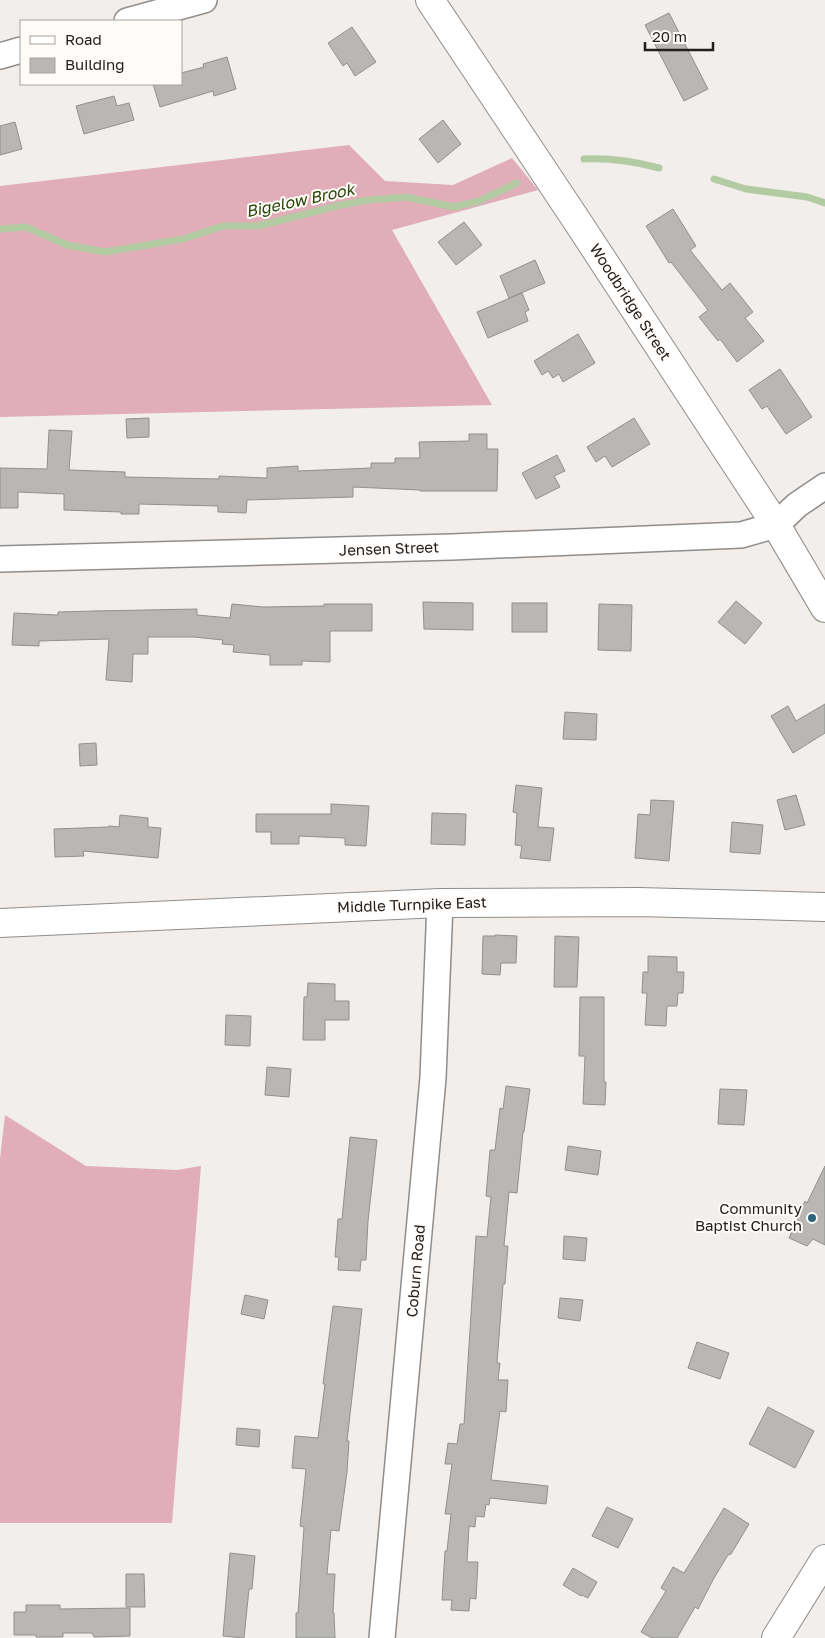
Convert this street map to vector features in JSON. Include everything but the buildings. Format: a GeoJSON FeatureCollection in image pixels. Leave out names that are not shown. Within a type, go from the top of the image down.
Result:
{"type":"FeatureCollection","features":[{"type":"Feature","properties":{"kind":"main road","name":"Woodbridge Street"},"geometry":{"type":"LineString","coordinates":[[430,0],[776,525],[825,608]]}},
{"type":"Feature","properties":{"kind":"main road","name":"Middle Turnpike East"},"geometry":{"type":"LineString","coordinates":[[0,923],[272,909],[440,903],[638,902],[825,907]]}},
{"type":"Feature","properties":{"kind":"main road"},"geometry":{"type":"LineString","coordinates":[[776,1638],[825,1559]]}},
{"type":"Feature","properties":{"kind":"street"},"geometry":{"type":"LineString","coordinates":[[131,20],[204,0]]}},
{"type":"Feature","properties":{"kind":"street"},"geometry":{"type":"LineString","coordinates":[[0,56],[20,50]]}},
{"type":"Feature","properties":{"kind":"street"},"geometry":{"type":"LineString","coordinates":[[776,525],[797,505],[825,486]]}},
{"type":"Feature","properties":{"kind":"street","name":"Jensen Street"},"geometry":{"type":"LineString","coordinates":[[0,559],[452,547],[731,536],[776,525]]}},
{"type":"Feature","properties":{"kind":"street","name":"Coburn Road"},"geometry":{"type":"LineString","coordinates":[[382,1638],[433,1078],[440,903]]}},
{"type":"Feature","properties":{"kind":"shaded area"},"geometry":{"type":"Polygon","coordinates":[[[349,145],[385,181],[453,185],[512,158],[538,190],[392,230],[492,405],[0,417],[0,186],[349,145]]]}},
{"type":"Feature","properties":{"kind":"shaded area"},"geometry":{"type":"Polygon","coordinates":[[[5,1115],[86,1166],[177,1170],[201,1166],[172,1523],[0,1523],[0,1159],[5,1115]]]}},
{"type":"Feature","properties":{"kind":"waterway","name":"Bigelow Brook"},"geometry":{"type":"LineString","coordinates":[[584,159],[622,160],[659,168]]}},
{"type":"Feature","properties":{"kind":"waterway","name":"Bigelow Brook"},"geometry":{"type":"LineString","coordinates":[[714,179],[746,189],[807,197],[825,203]]}},
{"type":"Feature","properties":{"kind":"waterway","name":"Bigelow Brook"},"geometry":{"type":"LineString","coordinates":[[0,229],[26,227],[67,245],[105,252],[183,239],[223,226],[258,226],[341,205],[369,200],[406,197],[454,207],[479,201],[517,183]]}},
{"type":"Feature","properties":{"kind":"place","name":"Community Baptist Church"},"geometry":{"type":"Point","coordinates":[812,1218]}}]}
